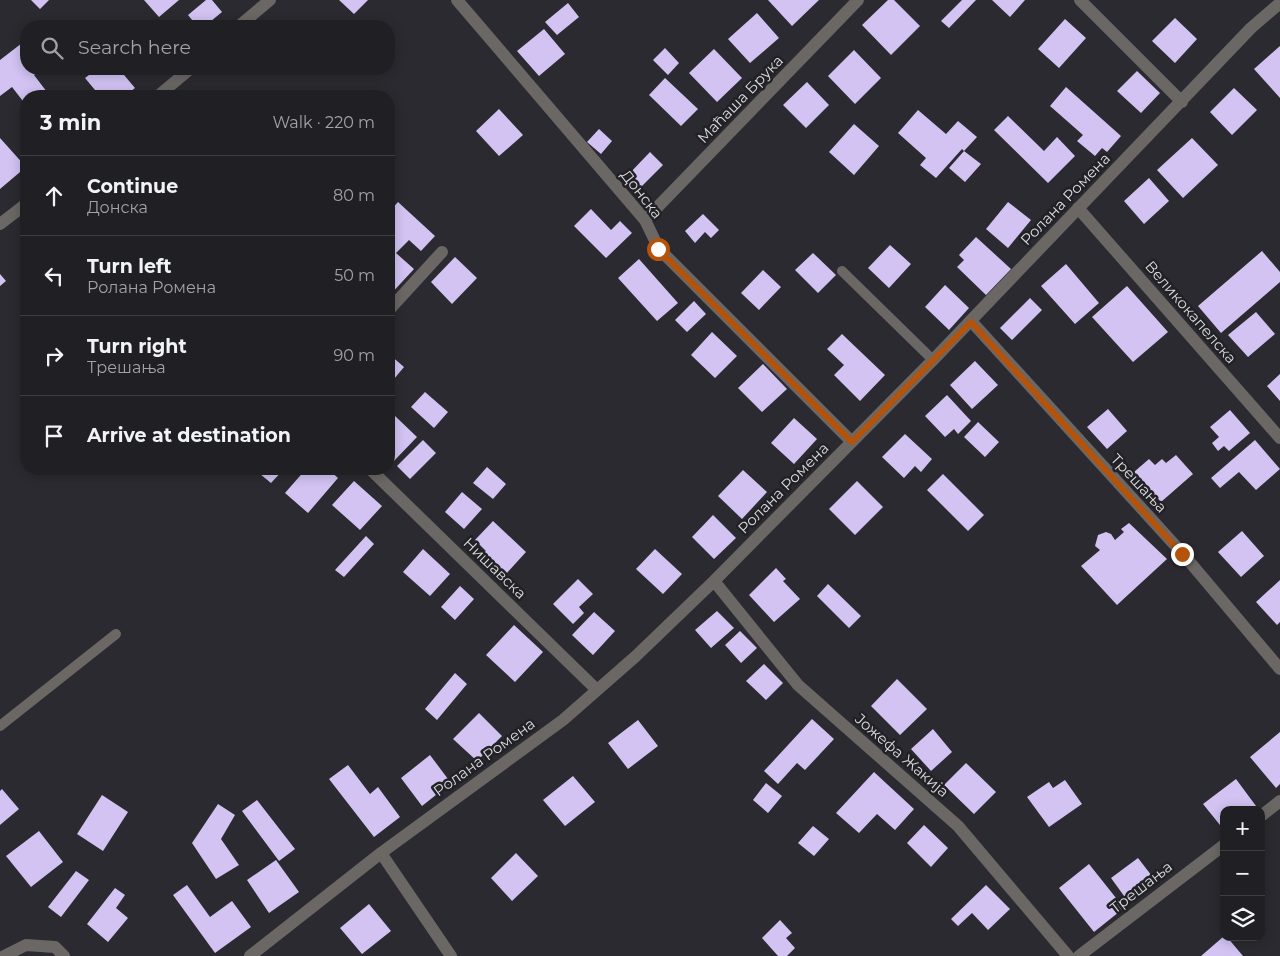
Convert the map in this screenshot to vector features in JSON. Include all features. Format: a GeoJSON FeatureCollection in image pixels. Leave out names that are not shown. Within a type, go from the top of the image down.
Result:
{"type":"FeatureCollection","features":[{"type":"Feature","properties":{"kind":"street"},"geometry":{"type":"LineString","coordinates":[[246,20],[270,0]]}},
{"type":"Feature","properties":{"kind":"street","name":"Донска"},"geometry":{"type":"LineString","coordinates":[[457,0],[645,220],[658,249],[852,442]]}},
{"type":"Feature","properties":{"kind":"street","name":"Маћаша Брука"},"geometry":{"type":"LineString","coordinates":[[645,220],[858,0]]}},
{"type":"Feature","properties":{"kind":"street"},"geometry":{"type":"LineString","coordinates":[[1080,0],[1182,102]]}},
{"type":"Feature","properties":{"kind":"street","name":"Ролана Ромена"},"geometry":{"type":"LineString","coordinates":[[250,956],[381,853],[564,720],[636,656],[714,581],[971,322],[1251,28],[1280,4]]}},
{"type":"Feature","properties":{"kind":"street"},"geometry":{"type":"LineString","coordinates":[[165,90],[183,75]]}},
{"type":"Feature","properties":{"kind":"street","name":"Великокапелска"},"geometry":{"type":"LineString","coordinates":[[1078,208],[1280,438]]}},
{"type":"Feature","properties":{"kind":"street"},"geometry":{"type":"LineString","coordinates":[[0,224],[20,209]]}},
{"type":"Feature","properties":{"kind":"street"},"geometry":{"type":"LineString","coordinates":[[395,303],[442,252]]}},
{"type":"Feature","properties":{"kind":"street","name":"Трешања"},"geometry":{"type":"LineString","coordinates":[[971,322],[1182,554],[1280,668]]}},
{"type":"Feature","properties":{"kind":"street","name":"Нишавска"},"geometry":{"type":"LineString","coordinates":[[376,475],[597,690]]}},
{"type":"Feature","properties":{"kind":"street","name":"Јожефа Жакија"},"geometry":{"type":"LineString","coordinates":[[714,581],[798,685],[958,826],[1068,956]]}},
{"type":"Feature","properties":{"kind":"street"},"geometry":{"type":"LineString","coordinates":[[1265,813],[1280,801]]}},
{"type":"Feature","properties":{"kind":"street","name":"Трешања"},"geometry":{"type":"LineString","coordinates":[[1079,956],[1220,847]]}},
{"type":"Feature","properties":{"kind":"street"},"geometry":{"type":"LineString","coordinates":[[381,853],[450,956]]}},
{"type":"Feature","properties":{"kind":"street"},"geometry":{"type":"LineString","coordinates":[[4,956],[26,945],[55,946],[64,956]]}},
{"type":"Feature","properties":{"kind":"lane"},"geometry":{"type":"LineString","coordinates":[[842,271],[933,360]]}},
{"type":"Feature","properties":{"kind":"lane"},"geometry":{"type":"LineString","coordinates":[[0,726],[116,634]]}},
{"type":"Feature","properties":{"kind":"building"},"geometry":{"type":"Polygon","coordinates":[[[31,0],[49,0],[40,9],[31,0]]]}},
{"type":"Feature","properties":{"kind":"building"},"geometry":{"type":"Polygon","coordinates":[[[144,0],[179,0],[159,17],[144,0]]]}},
{"type":"Feature","properties":{"kind":"building"},"geometry":{"type":"Polygon","coordinates":[[[206,0],[212,0],[222,12],[212,20],[192,20],[188,15],[206,0]]]}},
{"type":"Feature","properties":{"kind":"building"},"geometry":{"type":"Polygon","coordinates":[[[339,0],[368,0],[354,14],[339,0]]]}},
{"type":"Feature","properties":{"kind":"building"},"geometry":{"type":"Polygon","coordinates":[[[768,0],[819,0],[792,26],[768,0]]]}},
{"type":"Feature","properties":{"kind":"building"},"geometry":{"type":"Polygon","coordinates":[[[888,0],[894,0],[920,26],[891,55],[862,25],[888,0]]]}},
{"type":"Feature","properties":{"kind":"building"},"geometry":{"type":"Polygon","coordinates":[[[962,0],[976,0],[949,28],[941,21],[962,0]]]}},
{"type":"Feature","properties":{"kind":"building"},"geometry":{"type":"Polygon","coordinates":[[[992,0],[1025,0],[1010,17],[992,0]]]}},
{"type":"Feature","properties":{"kind":"building"},"geometry":{"type":"Polygon","coordinates":[[[568,3],[579,17],[557,35],[545,22],[568,3]]]}},
{"type":"Feature","properties":{"kind":"building"},"geometry":{"type":"Polygon","coordinates":[[[757,13],[779,38],[750,63],[728,39],[757,13]]]}},
{"type":"Feature","properties":{"kind":"building"},"geometry":{"type":"Polygon","coordinates":[[[1175,18],[1197,39],[1175,63],[1152,41],[1175,18]]]}},
{"type":"Feature","properties":{"kind":"building"},"geometry":{"type":"Polygon","coordinates":[[[1065,19],[1086,38],[1059,68],[1038,49],[1065,19]]]}},
{"type":"Feature","properties":{"kind":"building"},"geometry":{"type":"Polygon","coordinates":[[[544,29],[565,54],[539,76],[517,51],[544,29]]]}},
{"type":"Feature","properties":{"kind":"building"},"geometry":{"type":"Polygon","coordinates":[[[20,45],[20,75],[34,75],[45,90],[20,90],[20,97],[12,87],[0,96],[0,60],[20,45]]]}},
{"type":"Feature","properties":{"kind":"building"},"geometry":{"type":"Polygon","coordinates":[[[1280,46],[1280,98],[1254,69],[1280,46]]]}},
{"type":"Feature","properties":{"kind":"building"},"geometry":{"type":"Polygon","coordinates":[[[665,48],[679,63],[668,75],[653,60],[665,48]]]}},
{"type":"Feature","properties":{"kind":"building"},"geometry":{"type":"Polygon","coordinates":[[[714,49],[742,78],[717,102],[689,73],[714,49]]]}},
{"type":"Feature","properties":{"kind":"building"},"geometry":{"type":"Polygon","coordinates":[[[854,50],[881,78],[855,104],[828,76],[854,50]]]}},
{"type":"Feature","properties":{"kind":"building"},"geometry":{"type":"Polygon","coordinates":[[[1137,71],[1160,93],[1141,113],[1117,91],[1137,71]]]}},
{"type":"Feature","properties":{"kind":"building"},"geometry":{"type":"Polygon","coordinates":[[[89,75],[124,75],[135,88],[132,90],[95,90],[85,78],[89,75]]]}},
{"type":"Feature","properties":{"kind":"building"},"geometry":{"type":"Polygon","coordinates":[[[665,78],[698,109],[681,126],[649,95],[665,78]]]}},
{"type":"Feature","properties":{"kind":"building"},"geometry":{"type":"Polygon","coordinates":[[[807,82],[829,105],[806,128],[783,105],[807,82]]]}},
{"type":"Feature","properties":{"kind":"building"},"geometry":{"type":"Polygon","coordinates":[[[1066,87],[1121,136],[1107,152],[1102,148],[1095,156],[1077,141],[1083,135],[1050,106],[1066,87]]]}},
{"type":"Feature","properties":{"kind":"building"},"geometry":{"type":"Polygon","coordinates":[[[1234,88],[1257,110],[1232,135],[1210,112],[1234,88]]]}},
{"type":"Feature","properties":{"kind":"building"},"geometry":{"type":"Polygon","coordinates":[[[499,109],[523,135],[499,156],[476,131],[499,109]]]}},
{"type":"Feature","properties":{"kind":"building"},"geometry":{"type":"Polygon","coordinates":[[[918,110],[946,134],[958,121],[977,137],[964,151],[962,149],[936,178],[920,165],[926,158],[898,133],[918,110]]]}},
{"type":"Feature","properties":{"kind":"building"},"geometry":{"type":"Polygon","coordinates":[[[1008,116],[1044,151],[1057,137],[1075,156],[1048,183],[994,130],[1008,116]]]}},
{"type":"Feature","properties":{"kind":"building"},"geometry":{"type":"Polygon","coordinates":[[[854,124],[879,146],[854,175],[829,152],[854,124]]]}},
{"type":"Feature","properties":{"kind":"building"},"geometry":{"type":"Polygon","coordinates":[[[599,129],[612,141],[601,154],[587,142],[599,129]]]}},
{"type":"Feature","properties":{"kind":"building"},"geometry":{"type":"Polygon","coordinates":[[[0,138],[20,160],[20,172],[0,189],[0,138]]]}},
{"type":"Feature","properties":{"kind":"building"},"geometry":{"type":"Polygon","coordinates":[[[1192,138],[1218,165],[1183,198],[1157,170],[1192,138]]]}},
{"type":"Feature","properties":{"kind":"building"},"geometry":{"type":"Polygon","coordinates":[[[964,151],[981,164],[965,182],[949,168],[964,151]]]}},
{"type":"Feature","properties":{"kind":"building"},"geometry":{"type":"Polygon","coordinates":[[[650,152],[663,165],[640,188],[628,175],[650,152]]]}},
{"type":"Feature","properties":{"kind":"building"},"geometry":{"type":"Polygon","coordinates":[[[1149,178],[1169,201],[1144,224],[1124,201],[1149,178]]]}},
{"type":"Feature","properties":{"kind":"building"},"geometry":{"type":"Polygon","coordinates":[[[398,202],[435,236],[421,251],[409,240],[396,253],[414,269],[395,290],[395,205],[398,202]]]}},
{"type":"Feature","properties":{"kind":"building"},"geometry":{"type":"Polygon","coordinates":[[[1008,202],[1031,220],[1008,248],[986,229],[1008,202]]]}},
{"type":"Feature","properties":{"kind":"building"},"geometry":{"type":"Polygon","coordinates":[[[591,209],[611,230],[620,221],[632,233],[606,258],[574,226],[591,209]]]}},
{"type":"Feature","properties":{"kind":"building"},"geometry":{"type":"Polygon","coordinates":[[[703,214],[719,230],[711,238],[705,232],[695,243],[685,231],[703,214]]]}},
{"type":"Feature","properties":{"kind":"building"},"geometry":{"type":"Polygon","coordinates":[[[976,237],[1011,269],[986,295],[957,267],[964,260],[959,255],[976,237]]]}},
{"type":"Feature","properties":{"kind":"building"},"geometry":{"type":"Polygon","coordinates":[[[890,245],[911,264],[889,288],[868,268],[890,245]]]}},
{"type":"Feature","properties":{"kind":"building"},"geometry":{"type":"Polygon","coordinates":[[[1262,251],[1280,272],[1280,282],[1221,333],[1198,306],[1262,251]]]}},
{"type":"Feature","properties":{"kind":"building"},"geometry":{"type":"Polygon","coordinates":[[[813,253],[836,275],[818,293],[795,270],[813,253]]]}},
{"type":"Feature","properties":{"kind":"building"},"geometry":{"type":"Polygon","coordinates":[[[455,257],[477,278],[452,304],[431,282],[455,257]]]}},
{"type":"Feature","properties":{"kind":"building"},"geometry":{"type":"Polygon","coordinates":[[[639,259],[678,303],[657,321],[618,278],[639,259]]]}},
{"type":"Feature","properties":{"kind":"building"},"geometry":{"type":"Polygon","coordinates":[[[1066,264],[1099,303],[1075,324],[1041,286],[1066,264]]]}},
{"type":"Feature","properties":{"kind":"building"},"geometry":{"type":"Polygon","coordinates":[[[763,270],[781,287],[759,310],[741,293],[763,270]]]}},
{"type":"Feature","properties":{"kind":"building"},"geometry":{"type":"Polygon","coordinates":[[[0,274],[6,281],[0,286],[0,274]]]}},
{"type":"Feature","properties":{"kind":"building"},"geometry":{"type":"Polygon","coordinates":[[[945,285],[969,308],[949,330],[925,307],[945,285]]]}},
{"type":"Feature","properties":{"kind":"building"},"geometry":{"type":"Polygon","coordinates":[[[1127,286],[1168,332],[1133,362],[1092,317],[1127,286]]]}},
{"type":"Feature","properties":{"kind":"building"},"geometry":{"type":"Polygon","coordinates":[[[1030,298],[1042,310],[1012,340],[1000,328],[1030,298]]]}},
{"type":"Feature","properties":{"kind":"building"},"geometry":{"type":"Polygon","coordinates":[[[694,301],[706,314],[687,332],[675,320],[694,301]]]}},
{"type":"Feature","properties":{"kind":"building"},"geometry":{"type":"Polygon","coordinates":[[[1256,312],[1275,334],[1248,357],[1228,335],[1256,312]]]}},
{"type":"Feature","properties":{"kind":"building"},"geometry":{"type":"Polygon","coordinates":[[[712,332],[737,356],[715,378],[691,355],[712,332]]]}},
{"type":"Feature","properties":{"kind":"building"},"geometry":{"type":"Polygon","coordinates":[[[842,334],[885,375],[860,401],[834,375],[844,365],[827,349],[842,334]]]}},
{"type":"Feature","properties":{"kind":"building"},"geometry":{"type":"Polygon","coordinates":[[[395,359],[404,367],[395,378],[395,359]]]}},
{"type":"Feature","properties":{"kind":"building"},"geometry":{"type":"Polygon","coordinates":[[[975,361],[998,385],[972,409],[950,385],[975,361]]]}},
{"type":"Feature","properties":{"kind":"building"},"geometry":{"type":"Polygon","coordinates":[[[763,364],[787,389],[762,412],[738,388],[763,364]]]}},
{"type":"Feature","properties":{"kind":"building"},"geometry":{"type":"Polygon","coordinates":[[[1280,374],[1280,401],[1267,386],[1280,374]]]}},
{"type":"Feature","properties":{"kind":"building"},"geometry":{"type":"Polygon","coordinates":[[[425,392],[448,412],[434,428],[411,407],[425,392]]]}},
{"type":"Feature","properties":{"kind":"building"},"geometry":{"type":"Polygon","coordinates":[[[947,395],[971,421],[958,434],[954,429],[945,437],[925,416],[947,395]]]}},
{"type":"Feature","properties":{"kind":"building"},"geometry":{"type":"Polygon","coordinates":[[[1108,409],[1127,431],[1107,449],[1087,427],[1108,409]]]}},
{"type":"Feature","properties":{"kind":"building"},"geometry":{"type":"Polygon","coordinates":[[[1230,410],[1250,433],[1229,451],[1224,446],[1218,451],[1212,443],[1219,437],[1210,427],[1230,410]]]}},
{"type":"Feature","properties":{"kind":"building"},"geometry":{"type":"Polygon","coordinates":[[[395,416],[417,437],[395,460],[395,416]]]}},
{"type":"Feature","properties":{"kind":"building"},"geometry":{"type":"Polygon","coordinates":[[[794,418],[817,439],[794,464],[771,443],[794,418]]]}},
{"type":"Feature","properties":{"kind":"building"},"geometry":{"type":"Polygon","coordinates":[[[978,422],[999,442],[985,457],[964,437],[978,422]]]}},
{"type":"Feature","properties":{"kind":"building"},"geometry":{"type":"Polygon","coordinates":[[[905,434],[932,459],[921,472],[915,466],[904,478],[882,457],[905,434]]]}},
{"type":"Feature","properties":{"kind":"building"},"geometry":{"type":"Polygon","coordinates":[[[423,440],[436,453],[410,479],[397,466],[423,440]]]}},
{"type":"Feature","properties":{"kind":"building"},"geometry":{"type":"Polygon","coordinates":[[[1255,440],[1280,469],[1256,490],[1239,472],[1220,488],[1211,478],[1255,440]]]}},
{"type":"Feature","properties":{"kind":"building"},"geometry":{"type":"Polygon","coordinates":[[[1176,455],[1193,474],[1161,502],[1134,472],[1149,459],[1155,465],[1162,459],[1166,463],[1176,455]]]}},
{"type":"Feature","properties":{"kind":"building"},"geometry":{"type":"Polygon","coordinates":[[[487,467],[506,484],[493,499],[473,483],[487,467]]]}},
{"type":"Feature","properties":{"kind":"building"},"geometry":{"type":"Polygon","coordinates":[[[743,470],[767,492],[742,519],[718,496],[743,470]]]}},
{"type":"Feature","properties":{"kind":"building"},"geometry":{"type":"Polygon","coordinates":[[[943,474],[984,515],[968,531],[927,490],[943,474]]]}},
{"type":"Feature","properties":{"kind":"building"},"geometry":{"type":"Polygon","coordinates":[[[261,475],[278,475],[271,483],[261,475]]]}},
{"type":"Feature","properties":{"kind":"building"},"geometry":{"type":"Polygon","coordinates":[[[301,475],[335,475],[338,478],[308,513],[285,493],[301,475]]]}},
{"type":"Feature","properties":{"kind":"building"},"geometry":{"type":"Polygon","coordinates":[[[354,481],[382,506],[360,530],[332,505],[354,481]]]}},
{"type":"Feature","properties":{"kind":"building"},"geometry":{"type":"Polygon","coordinates":[[[857,481],[883,507],[855,535],[829,509],[857,481]]]}},
{"type":"Feature","properties":{"kind":"building"},"geometry":{"type":"Polygon","coordinates":[[[462,492],[482,509],[464,529],[445,512],[462,492]]]}},
{"type":"Feature","properties":{"kind":"building"},"geometry":{"type":"Polygon","coordinates":[[[713,515],[736,538],[714,559],[692,537],[713,515]]]}},
{"type":"Feature","properties":{"kind":"building"},"geometry":{"type":"Polygon","coordinates":[[[493,521],[526,552],[506,574],[483,553],[486,551],[475,540],[493,521]]]}},
{"type":"Feature","properties":{"kind":"building"},"geometry":{"type":"Polygon","coordinates":[[[1129,523],[1167,559],[1117,605],[1081,566],[1100,550],[1095,546],[1098,535],[1106,532],[1111,534],[1115,540],[1124,532],[1121,529],[1129,523]]]}},
{"type":"Feature","properties":{"kind":"building"},"geometry":{"type":"Polygon","coordinates":[[[1242,531],[1264,556],[1241,577],[1218,552],[1242,531]]]}},
{"type":"Feature","properties":{"kind":"building"},"geometry":{"type":"Polygon","coordinates":[[[366,536],[374,544],[344,577],[335,570],[366,536]]]}},
{"type":"Feature","properties":{"kind":"building"},"geometry":{"type":"Polygon","coordinates":[[[423,549],[450,574],[430,596],[403,572],[423,549]]]}},
{"type":"Feature","properties":{"kind":"building"},"geometry":{"type":"Polygon","coordinates":[[[655,549],[682,574],[663,594],[636,569],[655,549]]]}},
{"type":"Feature","properties":{"kind":"building"},"geometry":{"type":"Polygon","coordinates":[[[776,568],[786,579],[783,581],[800,599],[774,622],[749,595],[776,568]]]}},
{"type":"Feature","properties":{"kind":"building"},"geometry":{"type":"Polygon","coordinates":[[[578,579],[593,594],[579,607],[584,613],[573,624],[553,604],[578,579]]]}},
{"type":"Feature","properties":{"kind":"building"},"geometry":{"type":"Polygon","coordinates":[[[1280,580],[1280,622],[1277,625],[1256,602],[1280,580]]]}},
{"type":"Feature","properties":{"kind":"building"},"geometry":{"type":"Polygon","coordinates":[[[828,584],[861,616],[849,628],[817,596],[828,584]]]}},
{"type":"Feature","properties":{"kind":"building"},"geometry":{"type":"Polygon","coordinates":[[[460,586],[474,599],[455,620],[441,607],[460,586]]]}},
{"type":"Feature","properties":{"kind":"building"},"geometry":{"type":"Polygon","coordinates":[[[717,611],[734,628],[711,648],[695,630],[717,611]]]}},
{"type":"Feature","properties":{"kind":"building"},"geometry":{"type":"Polygon","coordinates":[[[594,612],[615,631],[593,655],[572,635],[594,612]]]}},
{"type":"Feature","properties":{"kind":"building"},"geometry":{"type":"Polygon","coordinates":[[[514,625],[543,652],[515,682],[486,655],[514,625]]]}},
{"type":"Feature","properties":{"kind":"building"},"geometry":{"type":"Polygon","coordinates":[[[740,631],[757,648],[741,663],[725,645],[740,631]]]}},
{"type":"Feature","properties":{"kind":"building"},"geometry":{"type":"Polygon","coordinates":[[[764,664],[783,683],[766,700],[746,681],[764,664]]]}},
{"type":"Feature","properties":{"kind":"building"},"geometry":{"type":"Polygon","coordinates":[[[455,673],[467,684],[437,720],[425,709],[455,673]]]}},
{"type":"Feature","properties":{"kind":"building"},"geometry":{"type":"Polygon","coordinates":[[[897,679],[927,709],[900,735],[871,706],[897,679]]]}},
{"type":"Feature","properties":{"kind":"building"},"geometry":{"type":"Polygon","coordinates":[[[479,713],[502,736],[477,761],[453,739],[479,713]]]}},
{"type":"Feature","properties":{"kind":"building"},"geometry":{"type":"Polygon","coordinates":[[[812,719],[834,739],[805,770],[797,763],[778,784],[764,771],[812,719]]]}},
{"type":"Feature","properties":{"kind":"building"},"geometry":{"type":"Polygon","coordinates":[[[638,720],[658,746],[628,769],[608,743],[638,720]]]}},
{"type":"Feature","properties":{"kind":"building"},"geometry":{"type":"Polygon","coordinates":[[[933,729],[952,752],[931,771],[911,749],[933,729]]]}},
{"type":"Feature","properties":{"kind":"building"},"geometry":{"type":"Polygon","coordinates":[[[1280,732],[1280,784],[1276,788],[1250,757],[1280,732]]]}},
{"type":"Feature","properties":{"kind":"building"},"geometry":{"type":"Polygon","coordinates":[[[430,755],[451,783],[422,806],[401,778],[430,755]]]}},
{"type":"Feature","properties":{"kind":"building"},"geometry":{"type":"Polygon","coordinates":[[[966,763],[996,792],[974,814],[944,785],[966,763]]]}},
{"type":"Feature","properties":{"kind":"building"},"geometry":{"type":"Polygon","coordinates":[[[348,765],[370,794],[378,787],[400,817],[374,837],[329,779],[348,765]]]}},
{"type":"Feature","properties":{"kind":"building"},"geometry":{"type":"Polygon","coordinates":[[[874,772],[914,809],[895,830],[877,814],[859,833],[836,813],[874,772]]]}},
{"type":"Feature","properties":{"kind":"building"},"geometry":{"type":"Polygon","coordinates":[[[573,776],[595,802],[565,826],[543,800],[573,776]]]}},
{"type":"Feature","properties":{"kind":"building"},"geometry":{"type":"Polygon","coordinates":[[[1236,779],[1256,806],[1220,806],[1220,825],[1203,804],[1236,779]]]}},
{"type":"Feature","properties":{"kind":"building"},"geometry":{"type":"Polygon","coordinates":[[[1065,780],[1082,804],[1049,827],[1027,797],[1049,782],[1053,788],[1065,780]]]}},
{"type":"Feature","properties":{"kind":"building"},"geometry":{"type":"Polygon","coordinates":[[[766,783],[782,796],[768,813],[753,800],[766,783]]]}},
{"type":"Feature","properties":{"kind":"building"},"geometry":{"type":"Polygon","coordinates":[[[2,789],[19,809],[0,825],[0,791],[2,789]]]}},
{"type":"Feature","properties":{"kind":"building"},"geometry":{"type":"Polygon","coordinates":[[[102,795],[128,812],[103,851],[77,834],[102,795]]]}},
{"type":"Feature","properties":{"kind":"building"},"geometry":{"type":"Polygon","coordinates":[[[257,800],[295,849],[279,861],[242,811],[257,800]]]}},
{"type":"Feature","properties":{"kind":"building"},"geometry":{"type":"Polygon","coordinates":[[[218,804],[235,815],[221,839],[239,865],[216,879],[192,843],[218,804]]]}},
{"type":"Feature","properties":{"kind":"building"},"geometry":{"type":"Polygon","coordinates":[[[924,825],[948,848],[931,867],[907,843],[924,825]]]}},
{"type":"Feature","properties":{"kind":"building"},"geometry":{"type":"Polygon","coordinates":[[[813,826],[829,839],[814,856],[798,843],[813,826]]]}},
{"type":"Feature","properties":{"kind":"building"},"geometry":{"type":"Polygon","coordinates":[[[39,831],[63,862],[31,887],[6,856],[39,831]]]}},
{"type":"Feature","properties":{"kind":"building"},"geometry":{"type":"Polygon","coordinates":[[[516,853],[538,876],[512,901],[491,878],[516,853]]]}},
{"type":"Feature","properties":{"kind":"building"},"geometry":{"type":"Polygon","coordinates":[[[1138,858],[1155,880],[1127,900],[1111,878],[1138,858]]]}},
{"type":"Feature","properties":{"kind":"building"},"geometry":{"type":"Polygon","coordinates":[[[276,860],[299,892],[269,913],[247,880],[276,860]]]}},
{"type":"Feature","properties":{"kind":"building"},"geometry":{"type":"Polygon","coordinates":[[[1089,864],[1124,908],[1094,932],[1059,888],[1089,864]]]}},
{"type":"Feature","properties":{"kind":"building"},"geometry":{"type":"Polygon","coordinates":[[[76,871],[89,880],[61,917],[48,907],[76,871]]]}},
{"type":"Feature","properties":{"kind":"building"},"geometry":{"type":"Polygon","coordinates":[[[187,885],[210,917],[232,901],[251,927],[215,953],[173,895],[187,885]]]}},
{"type":"Feature","properties":{"kind":"building"},"geometry":{"type":"Polygon","coordinates":[[[986,885],[1010,909],[988,930],[972,913],[958,926],[951,919],[986,885]]]}},
{"type":"Feature","properties":{"kind":"building"},"geometry":{"type":"Polygon","coordinates":[[[115,888],[125,895],[116,908],[128,918],[108,942],[87,924],[115,888]]]}},
{"type":"Feature","properties":{"kind":"building"},"geometry":{"type":"Polygon","coordinates":[[[369,904],[391,931],[362,954],[340,928],[369,904]]]}},
{"type":"Feature","properties":{"kind":"building"},"geometry":{"type":"Polygon","coordinates":[[[780,920],[792,933],[786,938],[795,948],[787,956],[778,956],[762,938],[780,920]]]}},
{"type":"Feature","properties":{"kind":"building"},"geometry":{"type":"Polygon","coordinates":[[[1220,940],[1230,941],[1243,956],[1201,956],[1220,940]]]}},
{"type":"Feature","properties":{"kind":"route"},"geometry":{"type":"LineString","coordinates":[[658,249],[852,442],[971,322],[1182,554]]}}]}
